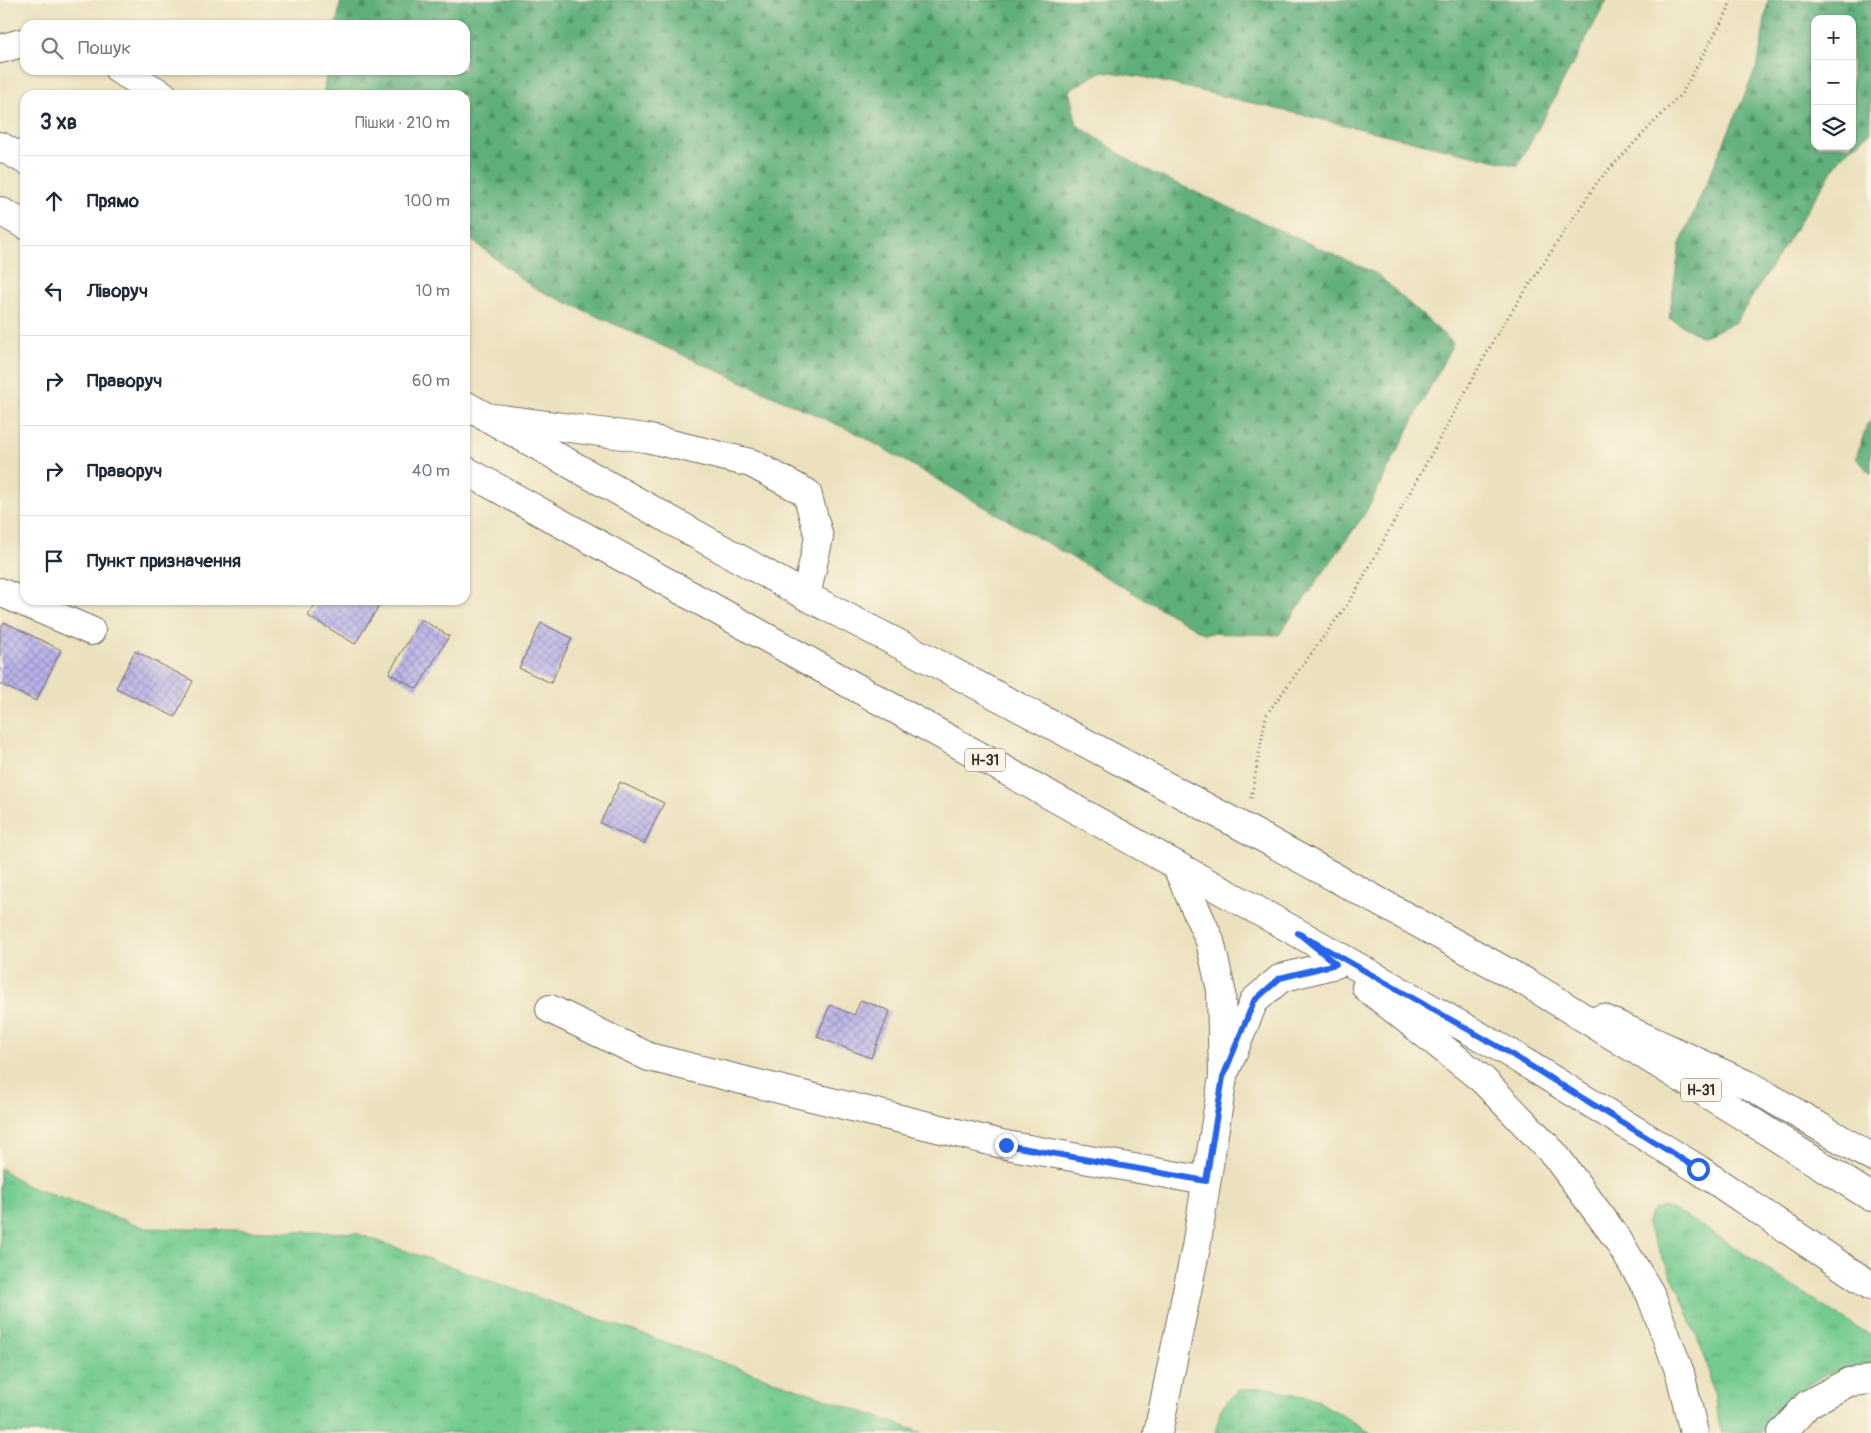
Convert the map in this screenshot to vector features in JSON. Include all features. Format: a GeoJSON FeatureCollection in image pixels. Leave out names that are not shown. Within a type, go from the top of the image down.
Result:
{"type":"FeatureCollection","features":[{"type":"Feature","properties":{"kind":"main road"},"geometry":{"type":"LineString","coordinates":[[0,50],[20,44]]}},
{"type":"Feature","properties":{"kind":"main road"},"geometry":{"type":"LineString","coordinates":[[128,75],[154,90]]}},
{"type":"Feature","properties":{"kind":"main road"},"geometry":{"type":"LineString","coordinates":[[0,146],[20,157]]}},
{"type":"Feature","properties":{"kind":"main road"},"geometry":{"type":"LineString","coordinates":[[0,211],[20,222]]}},
{"type":"Feature","properties":{"kind":"main road","name":"Н-31"},"geometry":{"type":"LineString","coordinates":[[476,411],[806,596],[1245,828],[1529,984],[1871,1197]]}},
{"type":"Feature","properties":{"kind":"main road"},"geometry":{"type":"LineString","coordinates":[[476,411],[646,438],[751,463],[807,493],[819,537],[806,596]]}},
{"type":"Feature","properties":{"kind":"main road","name":"Н-31"},"geometry":{"type":"LineString","coordinates":[[470,473],[1298,933],[1506,1051],[1698,1169],[1871,1286]]}},
{"type":"Feature","properties":{"kind":"main road"},"geometry":{"type":"LineString","coordinates":[[0,592],[20,601]]}},
{"type":"Feature","properties":{"kind":"main road"},"geometry":{"type":"LineString","coordinates":[[30,605],[91,631]]}},
{"type":"Feature","properties":{"kind":"main road"},"geometry":{"type":"LineString","coordinates":[[1158,1433],[1196,1247],[1223,1077],[1221,990],[1210,941],[1176,865]]}},
{"type":"Feature","properties":{"kind":"main road"},"geometry":{"type":"LineString","coordinates":[[1298,933],[1483,1080],[1561,1162],[1616,1236],[1650,1293],[1680,1373],[1694,1433]]}},
{"type":"Feature","properties":{"kind":"main road"},"geometry":{"type":"LineString","coordinates":[[1223,1077],[1254,1001],[1280,978],[1336,964]]}},
{"type":"Feature","properties":{"kind":"main road"},"geometry":{"type":"LineString","coordinates":[[1529,984],[1752,1087],[1871,1158]]}},
{"type":"Feature","properties":{"kind":"main road"},"geometry":{"type":"LineString","coordinates":[[550,1009],[649,1057],[1006,1145],[1206,1181]]}},
{"type":"Feature","properties":{"kind":"main road"},"geometry":{"type":"LineString","coordinates":[[1782,1433],[1808,1404],[1849,1382],[1871,1380]]}},
{"type":"Feature","properties":{"kind":"path"},"geometry":{"type":"LineString","coordinates":[[1245,828],[1266,714],[1352,598],[1500,329],[1598,181],[1682,92],[1727,12],[1731,0]]}},
{"type":"Feature","properties":{"kind":"green space"},"geometry":{"type":"Polygon","coordinates":[[[341,0],[1607,0],[1518,166],[1142,77],[1103,71],[1069,90],[1077,125],[1142,168],[1377,274],[1453,343],[1366,512],[1279,635],[1203,633],[858,434],[532,287],[470,239],[470,90],[324,90],[326,75],[470,75],[470,20],[337,20],[341,0]]]}},
{"type":"Feature","properties":{"kind":"green space"},"geometry":{"type":"Polygon","coordinates":[[[1768,0],[1871,0],[1871,132],[1856,144],[1856,15],[1811,15],[1811,150],[1849,150],[1841,157],[1736,322],[1702,337],[1669,318],[1680,244],[1758,64],[1768,0]]]}},
{"type":"Feature","properties":{"kind":"green space"},"geometry":{"type":"Polygon","coordinates":[[[1871,421],[1871,474],[1856,458],[1867,424],[1871,421]]]}},
{"type":"Feature","properties":{"kind":"green space"},"geometry":{"type":"Polygon","coordinates":[[[0,1168],[27,1186],[146,1228],[355,1233],[923,1433],[0,1433],[0,1168]]]}},
{"type":"Feature","properties":{"kind":"green space"},"geometry":{"type":"Polygon","coordinates":[[[1661,1207],[1672,1209],[1713,1233],[1871,1336],[1871,1364],[1837,1370],[1813,1382],[1783,1407],[1761,1433],[1721,1433],[1707,1363],[1680,1293],[1647,1226],[1650,1214],[1661,1207]]]}},
{"type":"Feature","properties":{"kind":"green space"},"geometry":{"type":"Polygon","coordinates":[[[1262,1387],[1313,1398],[1371,1433],[1215,1433],[1221,1408],[1237,1391],[1262,1387]]]}},
{"type":"Feature","properties":{"kind":"building"},"geometry":{"type":"Polygon","coordinates":[[[315,605],[380,605],[355,644],[308,616],[315,605]]]}},
{"type":"Feature","properties":{"kind":"building"},"geometry":{"type":"Polygon","coordinates":[[[421,619],[449,636],[417,689],[389,673],[421,619]]]}},
{"type":"Feature","properties":{"kind":"building"},"geometry":{"type":"Polygon","coordinates":[[[4,622],[61,650],[36,701],[0,684],[0,629],[4,622]]]}},
{"type":"Feature","properties":{"kind":"building"},"geometry":{"type":"Polygon","coordinates":[[[541,623],[572,638],[551,683],[519,668],[541,623]]]}},
{"type":"Feature","properties":{"kind":"building"},"geometry":{"type":"Polygon","coordinates":[[[135,651],[193,681],[175,717],[116,688],[135,651]]]}},
{"type":"Feature","properties":{"kind":"building"},"geometry":{"type":"Polygon","coordinates":[[[620,782],[664,803],[644,844],[600,823],[620,782]]]}},
{"type":"Feature","properties":{"kind":"building"},"geometry":{"type":"Polygon","coordinates":[[[861,1000],[890,1011],[871,1058],[817,1037],[830,1005],[854,1015],[861,1000]]]}},
{"type":"Feature","properties":{"kind":"route"},"geometry":{"type":"LineString","coordinates":[[1006,1145],[1206,1181],[1223,1077],[1254,1001],[1280,978],[1336,964],[1298,933],[1506,1051],[1698,1169]]}}]}
